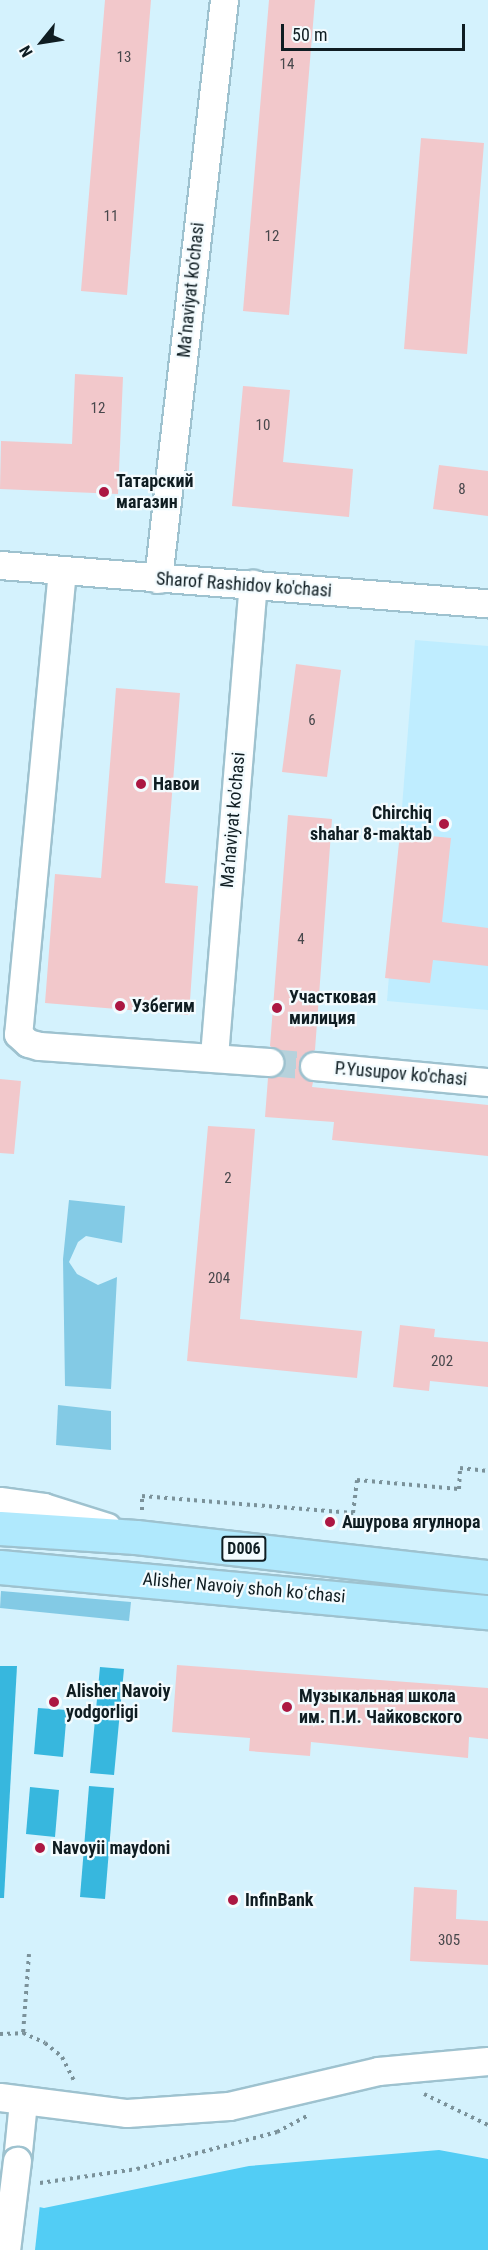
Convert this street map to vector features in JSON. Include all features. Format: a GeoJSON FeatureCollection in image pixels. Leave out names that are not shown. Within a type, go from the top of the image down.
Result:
{"type":"FeatureCollection","features":[{"type":"Feature","properties":{"kind":"main road","name":"Alisher Navoiy shoh koʻchasi"},"geometry":{"type":"LineString","coordinates":[[0,1528],[136,1537],[488,1577]]}},
{"type":"Feature","properties":{"kind":"main road","name":"Alisher Navoiy shoh koʻchasi"},"geometry":{"type":"LineString","coordinates":[[0,1567],[488,1612]]}},
{"type":"Feature","properties":{"kind":"street","name":"Ma’naviyat ko'chasi"},"geometry":{"type":"LineString","coordinates":[[158,579],[224,0]]}},
{"type":"Feature","properties":{"kind":"street","name":"Sharof Rashidov ko'chasi"},"geometry":{"type":"LineString","coordinates":[[0,565],[488,603]]}},
{"type":"Feature","properties":{"kind":"street"},"geometry":{"type":"LineString","coordinates":[[62,570],[18,1034],[39,1046],[214,1056],[269,1062]]}},
{"type":"Feature","properties":{"kind":"street","name":"Ma’naviyat ko'chasi"},"geometry":{"type":"LineString","coordinates":[[214,1056],[253,584]]}},
{"type":"Feature","properties":{"kind":"street","name":"P.Yusupov ko'chasi"},"geometry":{"type":"LineString","coordinates":[[314,1066],[488,1082]]}},
{"type":"Feature","properties":{"kind":"street","name":"Alisher Navoiy shoh koʻchasi"},"geometry":{"type":"LineString","coordinates":[[0,1501],[44,1507],[136,1537]]}},
{"type":"Feature","properties":{"kind":"street"},"geometry":{"type":"LineString","coordinates":[[6,2250],[17,2161],[12,2099],[127,2113],[229,2106],[378,2072],[488,2061]]}},
{"type":"Feature","properties":{"kind":"path"},"geometry":{"type":"LineString","coordinates":[[142,1496],[353,1513],[357,1480],[459,1489],[460,1468],[488,1471]]}},
{"type":"Feature","properties":{"kind":"path"},"geometry":{"type":"LineString","coordinates":[[23,2033],[29,1954]]}},
{"type":"Feature","properties":{"kind":"path"},"geometry":{"type":"LineString","coordinates":[[0,2034],[23,2033],[45,2043],[62,2057],[76,2084]]}},
{"type":"Feature","properties":{"kind":"path"},"geometry":{"type":"LineString","coordinates":[[420,2092],[488,2125]]}},
{"type":"Feature","properties":{"kind":"path"},"geometry":{"type":"LineString","coordinates":[[40,2183],[138,2169],[277,2132],[310,2115]]}},
{"type":"Feature","properties":{"kind":"shaded area","name":"Chirchiq shahar 8-maktab"},"geometry":{"type":"Polygon","coordinates":[[[415,640],[488,646],[488,1010],[387,1001],[415,640]]]}},
{"type":"Feature","properties":{"kind":"shaded area"},"geometry":{"type":"Polygon","coordinates":[[[69,1200],[125,1206],[122,1243],[86,1236],[78,1242],[69,1262],[77,1274],[98,1285],[117,1277],[111,1389],[65,1386],[63,1259],[69,1200]]]}},
{"type":"Feature","properties":{"kind":"shaded area"},"geometry":{"type":"Polygon","coordinates":[[[58,1405],[111,1411],[111,1450],[56,1445],[58,1405]]]}},
{"type":"Feature","properties":{"kind":"shaded area"},"geometry":{"type":"Polygon","coordinates":[[[1,1591],[131,1602],[129,1621],[0,1608],[1,1591]]]}},
{"type":"Feature","properties":{"kind":"shaded area"},"geometry":{"type":"Polygon","coordinates":[[[0,1666],[17,1666],[4,1898],[0,1898],[0,1666]]]}},
{"type":"Feature","properties":{"kind":"shaded area"},"geometry":{"type":"Polygon","coordinates":[[[100,1667],[124,1669],[114,1775],[90,1773],[100,1667]]]}},
{"type":"Feature","properties":{"kind":"shaded area"},"geometry":{"type":"Polygon","coordinates":[[[38,1708],[67,1710],[63,1757],[34,1754],[38,1708]]]}},
{"type":"Feature","properties":{"kind":"shaded area"},"geometry":{"type":"Polygon","coordinates":[[[89,1786],[114,1788],[105,1899],[80,1897],[89,1786]]]}},
{"type":"Feature","properties":{"kind":"shaded area"},"geometry":{"type":"Polygon","coordinates":[[[30,1787],[59,1790],[55,1837],[26,1834],[30,1787]]]}},
{"type":"Feature","properties":{"kind":"shaded area"},"geometry":{"type":"Polygon","coordinates":[[[439,2150],[488,2159],[488,2250],[0,2250],[0,2199],[44,2208],[249,2166],[439,2150]]]}},
{"type":"Feature","properties":{"kind":"pier"},"geometry":{"type":"Polygon","coordinates":[[[0,2196],[40,2204],[35,2250],[0,2250],[0,2196]]]}},
{"type":"Feature","properties":{"kind":"building"},"geometry":{"type":"Polygon","coordinates":[[[105,0],[151,0],[127,295],[81,291],[105,0]]]}},
{"type":"Feature","properties":{"kind":"building"},"geometry":{"type":"Polygon","coordinates":[[[269,0],[315,0],[289,315],[243,311],[269,0]]]}},
{"type":"Feature","properties":{"kind":"building"},"geometry":{"type":"Polygon","coordinates":[[[421,138],[484,143],[467,354],[404,349],[421,138]]]}},
{"type":"Feature","properties":{"kind":"building"},"geometry":{"type":"Polygon","coordinates":[[[75,374],[123,377],[118,494],[0,489],[1,441],[72,444],[75,374]]]}},
{"type":"Feature","properties":{"kind":"building"},"geometry":{"type":"Polygon","coordinates":[[[243,386],[290,390],[283,462],[353,469],[349,517],[232,506],[243,386]]]}},
{"type":"Feature","properties":{"kind":"building"},"geometry":{"type":"Polygon","coordinates":[[[439,465],[488,471],[488,516],[433,509],[439,465]]]}},
{"type":"Feature","properties":{"kind":"building"},"geometry":{"type":"Polygon","coordinates":[[[296,664],[341,670],[327,777],[282,772],[296,664]]]}},
{"type":"Feature","properties":{"kind":"building","name":"Навои"},"geometry":{"type":"Polygon","coordinates":[[[116,688],[180,693],[165,883],[198,886],[189,1015],[45,1003],[55,874],[101,878],[116,688]]]}},
{"type":"Feature","properties":{"kind":"building"},"geometry":{"type":"Polygon","coordinates":[[[288,815],[332,819],[315,1050],[301,1057],[300,1073],[313,1082],[312,1087],[488,1105],[488,1156],[332,1140],[334,1122],[265,1117],[268,1078],[276,1076],[285,1064],[283,1055],[270,1046],[288,815]]]}},
{"type":"Feature","properties":{"kind":"building"},"geometry":{"type":"Polygon","coordinates":[[[400,833],[451,838],[442,922],[488,928],[488,966],[433,960],[430,983],[385,978],[400,833]]]}},
{"type":"Feature","properties":{"kind":"building"},"geometry":{"type":"Polygon","coordinates":[[[0,1079],[21,1081],[14,1154],[0,1153],[0,1079]]]}},
{"type":"Feature","properties":{"kind":"building"},"geometry":{"type":"Polygon","coordinates":[[[208,1126],[255,1129],[240,1319],[362,1331],[357,1378],[187,1361],[208,1126]]]}},
{"type":"Feature","properties":{"kind":"building"},"geometry":{"type":"Polygon","coordinates":[[[400,1325],[435,1329],[434,1337],[488,1342],[488,1387],[430,1381],[429,1391],[393,1387],[400,1325]]]}},
{"type":"Feature","properties":{"kind":"building","name":"Музыкальная школа им. П.И. Чайковского"},"geometry":{"type":"Polygon","coordinates":[[[177,1665],[488,1688],[488,1739],[469,1737],[468,1758],[311,1742],[310,1756],[249,1751],[250,1738],[172,1732],[177,1665]]]}},
{"type":"Feature","properties":{"kind":"building"},"geometry":{"type":"Polygon","coordinates":[[[414,1887],[457,1890],[456,1919],[488,1921],[488,1965],[410,1961],[414,1887]]]}},
{"type":"Feature","properties":{"kind":"tunnel"},"geometry":{"type":"LineString","coordinates":[[269,1062],[314,1066]]}},
{"type":"Feature","properties":{"kind":"place","name":"Татарский магазин"},"geometry":{"type":"Point","coordinates":[104,492]}},
{"type":"Feature","properties":{"kind":"place","name":"Навои"},"geometry":{"type":"Point","coordinates":[141,784]}},
{"type":"Feature","properties":{"kind":"place","name":"Chirchiq shahar 8-maktab"},"geometry":{"type":"Point","coordinates":[444,824]}},
{"type":"Feature","properties":{"kind":"place","name":"Узбегим"},"geometry":{"type":"Point","coordinates":[120,1006]}},
{"type":"Feature","properties":{"kind":"place","name":"Участковая милиция"},"geometry":{"type":"Point","coordinates":[277,1008]}},
{"type":"Feature","properties":{"kind":"place","name":"Ашурова ягулнора"},"geometry":{"type":"Point","coordinates":[330,1522]}},
{"type":"Feature","properties":{"kind":"place","name":"Alisher Navoiy yodgorligi"},"geometry":{"type":"Point","coordinates":[54,1702]}},
{"type":"Feature","properties":{"kind":"place","name":"Музыкальная школа им. П.И. Чайковского"},"geometry":{"type":"Point","coordinates":[287,1707]}},
{"type":"Feature","properties":{"kind":"place","name":"Navoyii maydoni"},"geometry":{"type":"Point","coordinates":[40,1848]}},
{"type":"Feature","properties":{"kind":"place","name":"InfinBank"},"geometry":{"type":"Point","coordinates":[233,1900]}}]}
